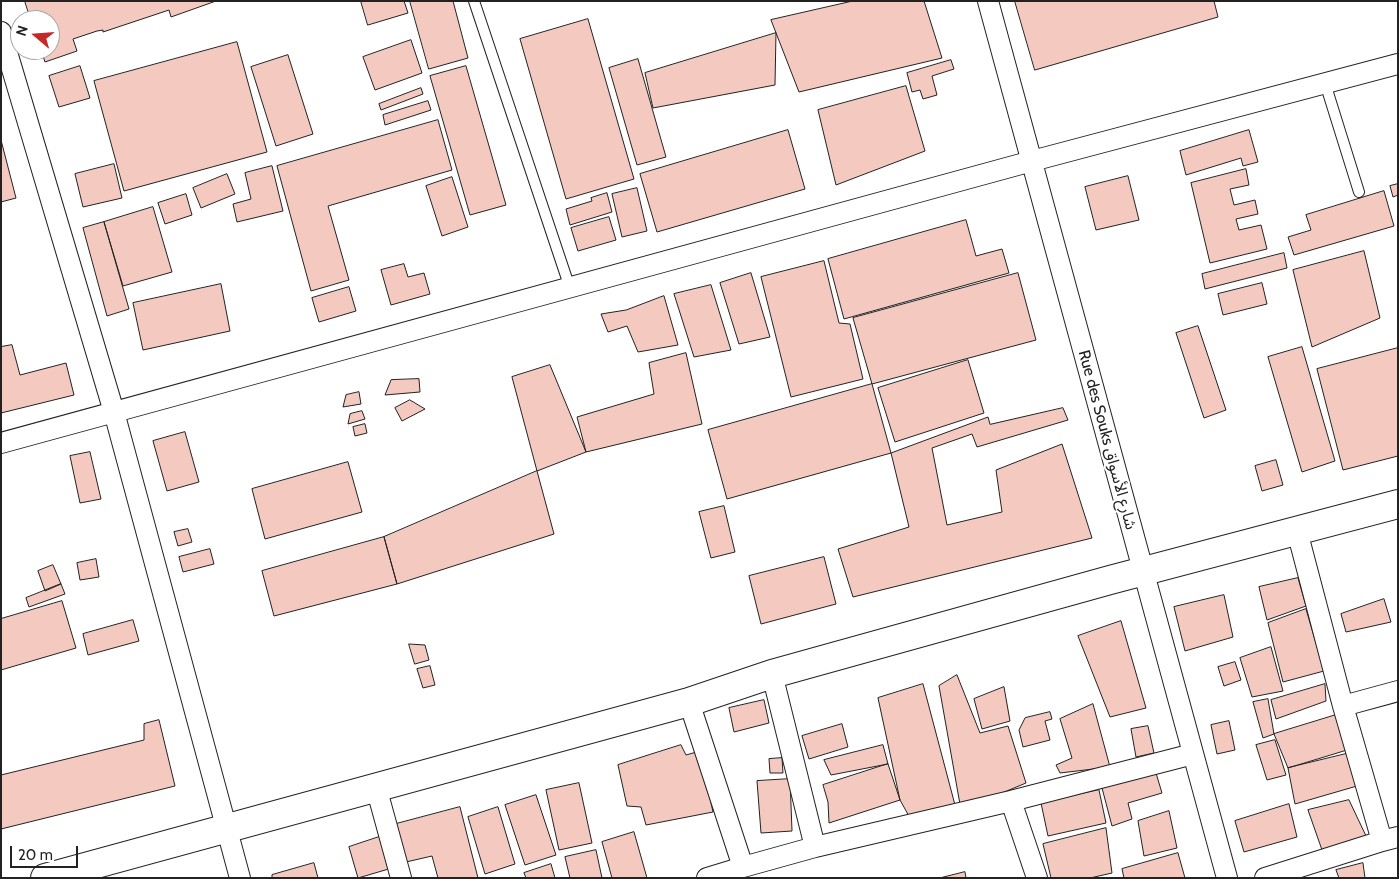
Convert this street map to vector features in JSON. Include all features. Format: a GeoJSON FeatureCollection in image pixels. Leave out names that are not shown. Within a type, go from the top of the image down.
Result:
{"type":"FeatureCollection","features":[{"type":"Feature","properties":{"kind":"main road"},"geometry":{"type":"LineString","coordinates":[[45,878],[689,702],[772,674],[1398,504]]}},
{"type":"Feature","properties":{"kind":"street","name":"Rue des Souks شارع الأسواق"},"geometry":{"type":"LineString","coordinates":[[988,1],[1227,878]]}},
{"type":"Feature","properties":{"kind":"street"},"geometry":{"type":"LineString","coordinates":[[1,32],[114,412],[240,878]]}},
{"type":"Feature","properties":{"kind":"street"},"geometry":{"type":"LineString","coordinates":[[1,444],[1032,161],[1398,64]]}},
{"type":"Feature","properties":{"kind":"street"},"geometry":{"type":"LineString","coordinates":[[1266,878],[1390,839],[1343,706],[1296,531]]}},
{"type":"Feature","properties":{"kind":"street"},"geometry":{"type":"LineString","coordinates":[[772,674],[815,847]]}},
{"type":"Feature","properties":{"kind":"street"},"geometry":{"type":"LineString","coordinates":[[1343,706],[1398,691]]}},
{"type":"Feature","properties":{"kind":"street"},"geometry":{"type":"LineString","coordinates":[[689,702],[742,867]]}},
{"type":"Feature","properties":{"kind":"street"},"geometry":{"type":"LineString","coordinates":[[707,878],[815,847],[1011,801],[1193,754]]}},
{"type":"Feature","properties":{"kind":"street"},"geometry":{"type":"LineString","coordinates":[[376,787],[401,878]]}},
{"type":"Feature","properties":{"kind":"street"},"geometry":{"type":"LineString","coordinates":[[1011,801],[1037,878]]}},
{"type":"Feature","properties":{"kind":"lane"},"geometry":{"type":"LineString","coordinates":[[474,1],[570,288]]}},
{"type":"Feature","properties":{"kind":"lane"},"geometry":{"type":"LineString","coordinates":[[1325,83],[1359,192]]}},
{"type":"Feature","properties":{"kind":"building"},"geometry":{"type":"Polygon","coordinates":[[[25,1],[216,1],[171,17],[169,10],[103,32],[103,30],[97,31],[73,39],[77,51],[60,57],[60,10],[28,10],[25,1]]]}},
{"type":"Feature","properties":{"kind":"building"},"geometry":{"type":"Polygon","coordinates":[[[361,1],[404,1],[408,13],[368,25],[361,1]]]}},
{"type":"Feature","properties":{"kind":"building"},"geometry":{"type":"Polygon","coordinates":[[[410,1],[453,1],[468,58],[429,69],[410,1]]]}},
{"type":"Feature","properties":{"kind":"building"},"geometry":{"type":"Polygon","coordinates":[[[853,1],[924,1],[942,58],[799,92],[771,20],[853,1]]]}},
{"type":"Feature","properties":{"kind":"building"},"geometry":{"type":"Polygon","coordinates":[[[1015,1],[1214,1],[1218,17],[1035,70],[1015,1]]]}},
{"type":"Feature","properties":{"kind":"building"},"geometry":{"type":"Polygon","coordinates":[[[588,19],[634,179],[566,199],[520,39],[588,19]]]}},
{"type":"Feature","properties":{"kind":"building"},"geometry":{"type":"Polygon","coordinates":[[[776,33],[775,85],[653,108],[645,73],[776,33]]]}},
{"type":"Feature","properties":{"kind":"building"},"geometry":{"type":"Polygon","coordinates":[[[411,40],[422,73],[375,90],[363,57],[411,40]]]}},
{"type":"Feature","properties":{"kind":"building"},"geometry":{"type":"Polygon","coordinates":[[[237,42],[267,152],[124,191],[94,81],[237,42]]]}},
{"type":"Feature","properties":{"kind":"building"},"geometry":{"type":"Polygon","coordinates":[[[288,55],[313,134],[276,146],[251,67],[288,55]]]}},
{"type":"Feature","properties":{"kind":"building"},"geometry":{"type":"Polygon","coordinates":[[[638,59],[666,157],[637,165],[609,68],[638,59]]]}},
{"type":"Feature","properties":{"kind":"building"},"geometry":{"type":"Polygon","coordinates":[[[951,60],[954,69],[932,76],[937,95],[923,99],[920,90],[912,92],[907,73],[951,60]]]}},
{"type":"Feature","properties":{"kind":"building"},"geometry":{"type":"Polygon","coordinates":[[[80,66],[90,98],[59,107],[49,76],[80,66]]]}},
{"type":"Feature","properties":{"kind":"building"},"geometry":{"type":"Polygon","coordinates":[[[466,66],[506,205],[470,215],[430,76],[466,66]]]}},
{"type":"Feature","properties":{"kind":"building"},"geometry":{"type":"Polygon","coordinates":[[[906,86],[925,151],[836,185],[818,110],[906,86]]]}},
{"type":"Feature","properties":{"kind":"building"},"geometry":{"type":"Polygon","coordinates":[[[421,88],[423,94],[381,110],[379,104],[421,88]]]}},
{"type":"Feature","properties":{"kind":"building"},"geometry":{"type":"Polygon","coordinates":[[[428,101],[431,110],[385,125],[383,115],[428,101]]]}},
{"type":"Feature","properties":{"kind":"building"},"geometry":{"type":"Polygon","coordinates":[[[438,120],[452,170],[328,206],[349,280],[311,291],[277,166],[438,120]]]}},
{"type":"Feature","properties":{"kind":"building"},"geometry":{"type":"Polygon","coordinates":[[[788,130],[805,189],[657,232],[640,174],[788,130]]]}},
{"type":"Feature","properties":{"kind":"building"},"geometry":{"type":"Polygon","coordinates":[[[1249,130],[1258,162],[1243,166],[1241,158],[1186,175],[1180,151],[1249,130]]]}},
{"type":"Feature","properties":{"kind":"building"},"geometry":{"type":"Polygon","coordinates":[[[1,140],[16,198],[1,202],[1,140]]]}},
{"type":"Feature","properties":{"kind":"building"},"geometry":{"type":"Polygon","coordinates":[[[114,164],[122,198],[83,207],[75,174],[114,164]]]}},
{"type":"Feature","properties":{"kind":"building"},"geometry":{"type":"Polygon","coordinates":[[[272,166],[283,211],[237,222],[233,204],[251,199],[245,173],[272,166]]]}},
{"type":"Feature","properties":{"kind":"building"},"geometry":{"type":"Polygon","coordinates":[[[1246,169],[1249,185],[1230,189],[1234,205],[1255,200],[1258,214],[1236,219],[1239,230],[1261,225],[1267,249],[1210,263],[1191,183],[1246,169]]]}},
{"type":"Feature","properties":{"kind":"building"},"geometry":{"type":"Polygon","coordinates":[[[227,174],[235,194],[201,208],[193,188],[227,174]]]}},
{"type":"Feature","properties":{"kind":"building"},"geometry":{"type":"Polygon","coordinates":[[[1128,176],[1139,220],[1096,230],[1085,187],[1128,176]]]}},
{"type":"Feature","properties":{"kind":"building"},"geometry":{"type":"Polygon","coordinates":[[[452,177],[468,227],[442,236],[426,186],[452,177]]]}},
{"type":"Feature","properties":{"kind":"building"},"geometry":{"type":"Polygon","coordinates":[[[1398,184],[1398,195],[1393,197],[1390,186],[1398,184]]]}},
{"type":"Feature","properties":{"kind":"building"},"geometry":{"type":"Polygon","coordinates":[[[637,188],[647,231],[622,237],[612,194],[637,188]]]}},
{"type":"Feature","properties":{"kind":"building"},"geometry":{"type":"Polygon","coordinates":[[[1384,191],[1394,226],[1294,255],[1288,237],[1311,230],[1306,215],[1384,191]]]}},
{"type":"Feature","properties":{"kind":"building"},"geometry":{"type":"Polygon","coordinates":[[[607,193],[612,212],[570,225],[566,209],[592,201],[591,198],[607,193]]]}},
{"type":"Feature","properties":{"kind":"building"},"geometry":{"type":"Polygon","coordinates":[[[186,194],[192,215],[165,224],[158,203],[186,194]]]}},
{"type":"Feature","properties":{"kind":"building"},"geometry":{"type":"Polygon","coordinates":[[[153,207],[172,272],[123,286],[104,222],[153,207]]]}},
{"type":"Feature","properties":{"kind":"building"},"geometry":{"type":"Polygon","coordinates":[[[609,217],[616,240],[578,251],[571,228],[609,217]]]}},
{"type":"Feature","properties":{"kind":"building"},"geometry":{"type":"Polygon","coordinates":[[[966,220],[976,256],[1002,249],[1009,273],[844,319],[828,259],[966,220]]]}},
{"type":"Feature","properties":{"kind":"building"},"geometry":{"type":"Polygon","coordinates":[[[104,222],[129,309],[107,316],[83,228],[104,222]]]}},
{"type":"Feature","properties":{"kind":"building"},"geometry":{"type":"Polygon","coordinates":[[[1364,251],[1380,318],[1312,347],[1293,270],[1364,251]]]}},
{"type":"Feature","properties":{"kind":"building"},"geometry":{"type":"Polygon","coordinates":[[[1284,253],[1287,268],[1205,289],[1202,274],[1284,253]]]}},
{"type":"Feature","properties":{"kind":"building"},"geometry":{"type":"Polygon","coordinates":[[[824,261],[839,323],[850,324],[863,379],[791,397],[761,277],[824,261]]]}},
{"type":"Feature","properties":{"kind":"building"},"geometry":{"type":"Polygon","coordinates":[[[404,264],[408,277],[424,273],[430,294],[391,305],[381,270],[404,264]]]}},
{"type":"Feature","properties":{"kind":"building"},"geometry":{"type":"Polygon","coordinates":[[[751,273],[770,337],[739,344],[720,283],[751,273]]]}},
{"type":"Feature","properties":{"kind":"building"},"geometry":{"type":"Polygon","coordinates":[[[1018,273],[1036,340],[872,384],[853,318],[1018,273]]]}},
{"type":"Feature","properties":{"kind":"building"},"geometry":{"type":"Polygon","coordinates":[[[1262,283],[1267,304],[1223,315],[1218,294],[1262,283]]]}},
{"type":"Feature","properties":{"kind":"building"},"geometry":{"type":"Polygon","coordinates":[[[221,284],[230,331],[143,350],[133,303],[221,284]]]}},
{"type":"Feature","properties":{"kind":"building"},"geometry":{"type":"Polygon","coordinates":[[[711,285],[731,350],[694,357],[674,294],[711,285]]]}},
{"type":"Feature","properties":{"kind":"building"},"geometry":{"type":"Polygon","coordinates":[[[349,287],[356,311],[319,322],[312,298],[349,287]]]}},
{"type":"Feature","properties":{"kind":"building"},"geometry":{"type":"Polygon","coordinates":[[[664,296],[678,345],[638,352],[627,326],[608,332],[601,314],[626,310],[664,296]]]}},
{"type":"Feature","properties":{"kind":"building"},"geometry":{"type":"Polygon","coordinates":[[[1198,326],[1226,410],[1204,418],[1176,333],[1198,326]]]}},
{"type":"Feature","properties":{"kind":"building"},"geometry":{"type":"Polygon","coordinates":[[[12,345],[20,375],[66,363],[74,395],[1,413],[1,347],[12,345]]]}},
{"type":"Feature","properties":{"kind":"building"},"geometry":{"type":"Polygon","coordinates":[[[1302,347],[1335,461],[1302,472],[1268,357],[1302,347]]]}},
{"type":"Feature","properties":{"kind":"building"},"geometry":{"type":"Polygon","coordinates":[[[1398,348],[1398,456],[1343,470],[1317,369],[1398,348]]]}},
{"type":"Feature","properties":{"kind":"building"},"geometry":{"type":"Polygon","coordinates":[[[686,353],[702,424],[586,452],[577,417],[654,394],[649,363],[686,353]]]}},
{"type":"Feature","properties":{"kind":"building"},"geometry":{"type":"Polygon","coordinates":[[[968,360],[984,413],[895,442],[878,388],[968,360]]]}},
{"type":"Feature","properties":{"kind":"building"},"geometry":{"type":"Polygon","coordinates":[[[550,365],[586,452],[537,471],[512,377],[550,365]]]}},
{"type":"Feature","properties":{"kind":"building"},"geometry":{"type":"Polygon","coordinates":[[[419,379],[420,392],[385,395],[391,380],[419,379]]]}},
{"type":"Feature","properties":{"kind":"building"},"geometry":{"type":"Polygon","coordinates":[[[872,384],[891,453],[727,499],[708,430],[872,384]]]}},
{"type":"Feature","properties":{"kind":"building"},"geometry":{"type":"Polygon","coordinates":[[[359,392],[361,404],[343,407],[346,395],[359,392]]]}},
{"type":"Feature","properties":{"kind":"building"},"geometry":{"type":"Polygon","coordinates":[[[410,400],[425,409],[402,421],[395,408],[410,400]]]}},
{"type":"Feature","properties":{"kind":"building"},"geometry":{"type":"Polygon","coordinates":[[[1063,408],[1068,420],[977,447],[972,434],[932,448],[947,525],[1002,512],[996,470],[1062,444],[1092,538],[853,597],[838,549],[909,527],[891,453],[988,417],[990,424],[1063,408]]]}},
{"type":"Feature","properties":{"kind":"building"},"geometry":{"type":"Polygon","coordinates":[[[362,411],[365,419],[348,424],[350,414],[362,411]]]}},
{"type":"Feature","properties":{"kind":"building"},"geometry":{"type":"Polygon","coordinates":[[[365,424],[367,433],[355,436],[353,427],[365,424]]]}},
{"type":"Feature","properties":{"kind":"building"},"geometry":{"type":"Polygon","coordinates":[[[185,432],[199,482],[167,491],[153,441],[185,432]]]}},
{"type":"Feature","properties":{"kind":"building"},"geometry":{"type":"Polygon","coordinates":[[[90,452],[101,499],[80,503],[70,456],[90,452]]]}},
{"type":"Feature","properties":{"kind":"building"},"geometry":{"type":"Polygon","coordinates":[[[1276,460],[1283,485],[1262,491],[1255,466],[1276,460]]]}},
{"type":"Feature","properties":{"kind":"building"},"geometry":{"type":"Polygon","coordinates":[[[348,462],[362,512],[265,539],[252,489],[348,462]]]}},
{"type":"Feature","properties":{"kind":"building"},"geometry":{"type":"Polygon","coordinates":[[[537,471],[554,534],[397,584],[384,537],[537,471]]]}},
{"type":"Feature","properties":{"kind":"building"},"geometry":{"type":"Polygon","coordinates":[[[724,506],[735,552],[711,558],[699,512],[724,506]]]}},
{"type":"Feature","properties":{"kind":"building"},"geometry":{"type":"Polygon","coordinates":[[[188,529],[192,542],[178,546],[174,532],[188,529]]]}},
{"type":"Feature","properties":{"kind":"building"},"geometry":{"type":"Polygon","coordinates":[[[384,537],[397,584],[274,616],[262,571],[384,537]]]}},
{"type":"Feature","properties":{"kind":"building"},"geometry":{"type":"Polygon","coordinates":[[[210,549],[214,564],[183,572],[179,557],[210,549]]]}},
{"type":"Feature","properties":{"kind":"building"},"geometry":{"type":"Polygon","coordinates":[[[824,557],[836,604],[761,624],[749,576],[824,557]]]}},
{"type":"Feature","properties":{"kind":"building"},"geometry":{"type":"Polygon","coordinates":[[[96,559],[99,577],[80,580],[77,563],[96,559]]]}},
{"type":"Feature","properties":{"kind":"building"},"geometry":{"type":"Polygon","coordinates":[[[53,565],[61,584],[45,591],[38,571],[53,565]]]}},
{"type":"Feature","properties":{"kind":"building"},"geometry":{"type":"Polygon","coordinates":[[[1298,578],[1306,606],[1267,620],[1259,587],[1298,578]]]}},
{"type":"Feature","properties":{"kind":"building"},"geometry":{"type":"Polygon","coordinates":[[[61,584],[65,594],[29,607],[26,598],[61,584]]]}},
{"type":"Feature","properties":{"kind":"building"},"geometry":{"type":"Polygon","coordinates":[[[1224,595],[1233,637],[1185,651],[1174,607],[1224,595]]]}},
{"type":"Feature","properties":{"kind":"building"},"geometry":{"type":"Polygon","coordinates":[[[1384,599],[1391,622],[1346,632],[1341,614],[1384,599]]]}},
{"type":"Feature","properties":{"kind":"building"},"geometry":{"type":"Polygon","coordinates":[[[62,601],[76,648],[1,670],[1,619],[62,601]]]}},
{"type":"Feature","properties":{"kind":"building"},"geometry":{"type":"Polygon","coordinates":[[[1306,609],[1324,671],[1283,682],[1268,623],[1306,609]]]}},
{"type":"Feature","properties":{"kind":"building"},"geometry":{"type":"Polygon","coordinates":[[[133,620],[139,641],[88,655],[83,634],[133,620]]]}},
{"type":"Feature","properties":{"kind":"building"},"geometry":{"type":"Polygon","coordinates":[[[1121,621],[1146,708],[1110,717],[1078,636],[1121,621]]]}},
{"type":"Feature","properties":{"kind":"building"},"geometry":{"type":"Polygon","coordinates":[[[409,644],[425,645],[429,660],[415,664],[409,644]]]}},
{"type":"Feature","properties":{"kind":"building"},"geometry":{"type":"Polygon","coordinates":[[[1271,647],[1283,691],[1252,697],[1240,658],[1271,647]]]}},
{"type":"Feature","properties":{"kind":"building"},"geometry":{"type":"Polygon","coordinates":[[[1235,662],[1241,680],[1224,686],[1218,667],[1235,662]]]}},
{"type":"Feature","properties":{"kind":"building"},"geometry":{"type":"Polygon","coordinates":[[[430,666],[435,685],[423,688],[417,669],[430,666]]]}},
{"type":"Feature","properties":{"kind":"building"},"geometry":{"type":"Polygon","coordinates":[[[957,675],[980,733],[1008,726],[1026,783],[961,810],[939,686],[957,675]]]}},
{"type":"Feature","properties":{"kind":"building"},"geometry":{"type":"Polygon","coordinates":[[[923,684],[955,805],[910,818],[900,800],[878,698],[923,684]]]}},
{"type":"Feature","properties":{"kind":"building"},"geometry":{"type":"Polygon","coordinates":[[[1325,684],[1326,701],[1276,719],[1271,700],[1325,684]]]}},
{"type":"Feature","properties":{"kind":"building"},"geometry":{"type":"Polygon","coordinates":[[[1004,687],[1010,721],[982,729],[974,699],[1004,687]]]}},
{"type":"Feature","properties":{"kind":"building"},"geometry":{"type":"Polygon","coordinates":[[[1268,699],[1274,734],[1263,738],[1253,702],[1268,699]]]}},
{"type":"Feature","properties":{"kind":"building"},"geometry":{"type":"Polygon","coordinates":[[[764,700],[769,723],[734,732],[729,708],[764,700]]]}},
{"type":"Feature","properties":{"kind":"building"},"geometry":{"type":"Polygon","coordinates":[[[1093,704],[1110,767],[1060,773],[1056,765],[1072,758],[1060,719],[1093,704]]]}},
{"type":"Feature","properties":{"kind":"building"},"geometry":{"type":"Polygon","coordinates":[[[1050,712],[1052,719],[1045,721],[1050,740],[1023,747],[1019,730],[1025,718],[1050,712]]]}},
{"type":"Feature","properties":{"kind":"building"},"geometry":{"type":"Polygon","coordinates":[[[1336,715],[1347,750],[1288,768],[1274,734],[1336,715]]]}},
{"type":"Feature","properties":{"kind":"building"},"geometry":{"type":"Polygon","coordinates":[[[159,720],[175,786],[1,829],[1,775],[144,740],[144,724],[159,720]]]}},
{"type":"Feature","properties":{"kind":"building"},"geometry":{"type":"Polygon","coordinates":[[[1229,721],[1235,750],[1217,754],[1211,725],[1229,721]]]}},
{"type":"Feature","properties":{"kind":"building"},"geometry":{"type":"Polygon","coordinates":[[[842,724],[848,747],[809,759],[802,736],[842,724]]]}},
{"type":"Feature","properties":{"kind":"building"},"geometry":{"type":"Polygon","coordinates":[[[1148,726],[1154,753],[1136,757],[1131,729],[1148,726]]]}},
{"type":"Feature","properties":{"kind":"building"},"geometry":{"type":"Polygon","coordinates":[[[1275,740],[1286,775],[1267,780],[1256,745],[1275,740]]]}},
{"type":"Feature","properties":{"kind":"building"},"geometry":{"type":"Polygon","coordinates":[[[681,745],[686,755],[700,751],[713,812],[646,825],[641,807],[627,806],[618,765],[681,745]]]}},
{"type":"Feature","properties":{"kind":"building"},"geometry":{"type":"Polygon","coordinates":[[[883,745],[888,764],[831,775],[824,760],[883,745]]]}},
{"type":"Feature","properties":{"kind":"building"},"geometry":{"type":"Polygon","coordinates":[[[1350,753],[1357,786],[1295,804],[1288,768],[1350,753]]]}},
{"type":"Feature","properties":{"kind":"building"},"geometry":{"type":"Polygon","coordinates":[[[782,758],[783,773],[770,773],[769,759],[782,758]]]}},
{"type":"Feature","properties":{"kind":"building"},"geometry":{"type":"Polygon","coordinates":[[[888,764],[900,800],[829,823],[828,802],[823,785],[888,764]]]}},
{"type":"Feature","properties":{"kind":"building"},"geometry":{"type":"Polygon","coordinates":[[[1156,773],[1162,793],[1128,803],[1132,819],[1112,826],[1102,788],[1156,773]]]}},
{"type":"Feature","properties":{"kind":"building"},"geometry":{"type":"Polygon","coordinates":[[[790,779],[792,831],[761,833],[757,781],[790,779]]]}},
{"type":"Feature","properties":{"kind":"building"},"geometry":{"type":"Polygon","coordinates":[[[579,783],[592,843],[559,850],[546,790],[579,783]]]}},
{"type":"Feature","properties":{"kind":"building"},"geometry":{"type":"Polygon","coordinates":[[[1099,790],[1106,823],[1048,836],[1041,803],[1099,790]]]}},
{"type":"Feature","properties":{"kind":"building"},"geometry":{"type":"Polygon","coordinates":[[[536,795],[556,855],[525,865],[505,805],[536,795]]]}},
{"type":"Feature","properties":{"kind":"building"},"geometry":{"type":"Polygon","coordinates":[[[1349,800],[1367,838],[1322,850],[1308,810],[1349,800]]]}},
{"type":"Feature","properties":{"kind":"building"},"geometry":{"type":"Polygon","coordinates":[[[1289,804],[1297,837],[1244,852],[1235,821],[1289,804]]]}},
{"type":"Feature","properties":{"kind":"building"},"geometry":{"type":"Polygon","coordinates":[[[460,807],[478,878],[438,878],[432,856],[406,862],[396,824],[460,807]]]}},
{"type":"Feature","properties":{"kind":"building"},"geometry":{"type":"Polygon","coordinates":[[[498,807],[515,864],[485,874],[468,817],[498,807]]]}},
{"type":"Feature","properties":{"kind":"building"},"geometry":{"type":"Polygon","coordinates":[[[1169,811],[1177,848],[1144,856],[1138,821],[1169,811]]]}},
{"type":"Feature","properties":{"kind":"building"},"geometry":{"type":"Polygon","coordinates":[[[1106,828],[1112,873],[1090,878],[1051,878],[1043,844],[1106,828]]]}},
{"type":"Feature","properties":{"kind":"building"},"geometry":{"type":"Polygon","coordinates":[[[634,832],[647,878],[612,878],[602,842],[634,832]]]}},
{"type":"Feature","properties":{"kind":"building"},"geometry":{"type":"Polygon","coordinates":[[[382,836],[392,868],[358,878],[349,847],[382,836]]]}},
{"type":"Feature","properties":{"kind":"building"},"geometry":{"type":"Polygon","coordinates":[[[596,850],[602,878],[570,878],[565,857],[596,850]]]}},
{"type":"Feature","properties":{"kind":"building"},"geometry":{"type":"Polygon","coordinates":[[[1178,853],[1185,878],[1124,878],[1122,869],[1178,853]]]}},
{"type":"Feature","properties":{"kind":"building"},"geometry":{"type":"Polygon","coordinates":[[[314,863],[318,878],[272,878],[272,875],[314,863]]]}},
{"type":"Feature","properties":{"kind":"building"},"geometry":{"type":"Polygon","coordinates":[[[1363,863],[1365,878],[1339,878],[1336,870],[1363,863]]]}},
{"type":"Feature","properties":{"kind":"building"},"geometry":{"type":"Polygon","coordinates":[[[551,864],[555,878],[526,878],[524,873],[551,864]]]}},
{"type":"Feature","properties":{"kind":"building"},"geometry":{"type":"Polygon","coordinates":[[[965,872],[966,878],[940,878],[965,872]]]}}]}
